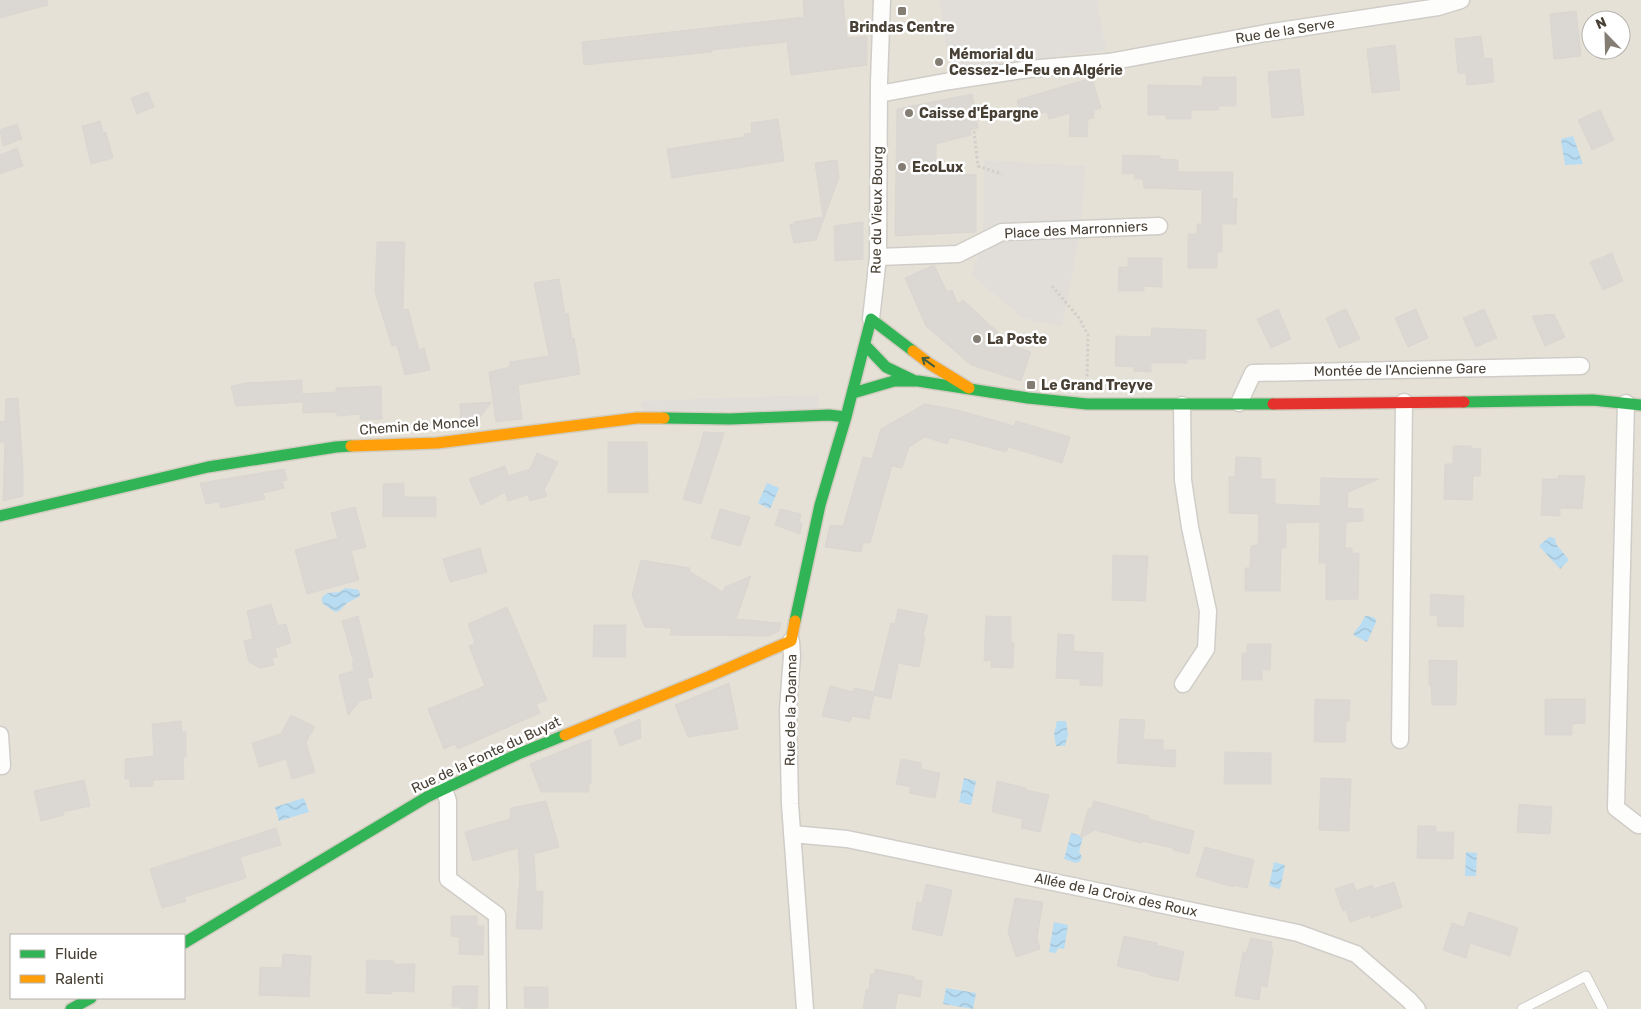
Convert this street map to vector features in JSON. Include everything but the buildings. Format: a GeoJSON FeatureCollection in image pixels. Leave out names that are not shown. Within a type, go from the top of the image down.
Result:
{"type":"FeatureCollection","features":[{"type":"Feature","properties":{"kind":"street","name":"Rue du Vieux Bourg"},"geometry":{"type":"LineString","coordinates":[[846,417],[871,319],[878,257],[879,94],[882,0]]}},
{"type":"Feature","properties":{"kind":"street","name":"Rue de la Serve"},"geometry":{"type":"LineString","coordinates":[[879,94],[950,76],[1109,62],[1266,33],[1438,7],[1461,0]]}},
{"type":"Feature","properties":{"kind":"street","name":"Place des Marronniers"},"geometry":{"type":"LineString","coordinates":[[878,257],[958,254],[1002,232],[1159,226]]}},
{"type":"Feature","properties":{"kind":"street"},"geometry":{"type":"LineString","coordinates":[[871,319],[930,364],[969,388]]}},
{"type":"Feature","properties":{"kind":"street"},"geometry":{"type":"LineString","coordinates":[[865,345],[878,361],[895,373],[918,381]]}},
{"type":"Feature","properties":{"kind":"street","name":"Montée de l'Ancienne Gare"},"geometry":{"type":"LineString","coordinates":[[1239,404],[1253,373],[1581,366]]}},
{"type":"Feature","properties":{"kind":"street"},"geometry":{"type":"LineString","coordinates":[[852,393],[894,381],[918,381],[1028,398],[1087,404],[1182,405],[1633,400],[1616,808],[1638,825],[1641,825]]}},
{"type":"Feature","properties":{"kind":"street"},"geometry":{"type":"LineString","coordinates":[[1400,740],[1404,402]]}},
{"type":"Feature","properties":{"kind":"street"},"geometry":{"type":"LineString","coordinates":[[1182,405],[1183,480],[1190,527],[1208,611],[1206,649],[1182,684]]}},
{"type":"Feature","properties":{"kind":"street","name":"Chemin de Moncel"},"geometry":{"type":"LineString","coordinates":[[0,516],[208,468],[336,447],[437,443],[637,418],[730,419],[829,415],[846,417]]}},
{"type":"Feature","properties":{"kind":"street","name":"Rue de la Joanna"},"geometry":{"type":"LineString","coordinates":[[805,1009],[792,834],[788,708],[792,656],[791,641],[820,505],[846,417]]}},
{"type":"Feature","properties":{"kind":"street","name":"Rue de la Fonte du Buyat"},"geometry":{"type":"LineString","coordinates":[[185,942],[427,797],[518,754],[708,677],[791,641]]}},
{"type":"Feature","properties":{"kind":"street"},"geometry":{"type":"LineString","coordinates":[[0,735],[2,766]]}},
{"type":"Feature","properties":{"kind":"street"},"geometry":{"type":"LineString","coordinates":[[444,789],[448,801],[448,878],[497,915],[498,1009]]}},
{"type":"Feature","properties":{"kind":"street","name":"Allée de la Croix des Roux"},"geometry":{"type":"LineString","coordinates":[[792,834],[847,839],[1298,933],[1356,954],[1417,1009]]}},
{"type":"Feature","properties":{"kind":"street"},"geometry":{"type":"LineString","coordinates":[[71,1009],[89,999]]}},
{"type":"Feature","properties":{"kind":"lane"},"geometry":{"type":"LineString","coordinates":[[1522,1009],[1586,976],[1603,1009]]}},
{"type":"Feature","properties":{"kind":"path"},"geometry":{"type":"LineString","coordinates":[[974,131],[978,166],[1002,174]]}},
{"type":"Feature","properties":{"kind":"path"},"geometry":{"type":"LineString","coordinates":[[1052,286],[1079,318],[1088,335],[1087,404]]}},
{"type":"Feature","properties":{"kind":"shaded area"},"geometry":{"type":"Polygon","coordinates":[[[0,0],[1641,0],[1641,1009],[0,1009],[0,0]]]}},
{"type":"Feature","properties":{"kind":"shaded area"},"geometry":{"type":"Polygon","coordinates":[[[939,0],[1097,0],[1106,50],[950,70],[939,0]]]}},
{"type":"Feature","properties":{"kind":"shaded area"},"geometry":{"type":"Polygon","coordinates":[[[984,160],[1085,166],[1081,228],[1062,327],[1023,318],[971,275],[983,242],[984,160]]]}},
{"type":"Feature","properties":{"kind":"shaded area"},"geometry":{"type":"Polygon","coordinates":[[[818,396],[817,410],[642,411],[641,401],[818,396]]]}},
{"type":"Feature","properties":{"kind":"water"},"geometry":{"type":"Polygon","coordinates":[[[1573,136],[1583,164],[1565,165],[1561,139],[1573,136]]]}},
{"type":"Feature","properties":{"kind":"water"},"geometry":{"type":"Polygon","coordinates":[[[767,483],[779,488],[770,509],[758,503],[767,483]]]}},
{"type":"Feature","properties":{"kind":"water"},"geometry":{"type":"Polygon","coordinates":[[[1549,537],[1555,538],[1556,544],[1569,560],[1560,569],[1539,546],[1549,537]]]}},
{"type":"Feature","properties":{"kind":"water"},"geometry":{"type":"Polygon","coordinates":[[[346,588],[359,590],[360,596],[335,612],[322,603],[322,597],[327,593],[339,592],[346,588]]]}},
{"type":"Feature","properties":{"kind":"water"},"geometry":{"type":"Polygon","coordinates":[[[1365,616],[1375,618],[1376,622],[1367,642],[1353,635],[1365,616]]]}},
{"type":"Feature","properties":{"kind":"water"},"geometry":{"type":"Polygon","coordinates":[[[1057,721],[1066,721],[1068,734],[1065,746],[1056,746],[1054,734],[1057,721]]]}},
{"type":"Feature","properties":{"kind":"water"},"geometry":{"type":"Polygon","coordinates":[[[964,778],[976,781],[971,805],[959,802],[964,778]]]}},
{"type":"Feature","properties":{"kind":"water"},"geometry":{"type":"Polygon","coordinates":[[[304,798],[309,812],[279,821],[275,807],[304,798]]]}},
{"type":"Feature","properties":{"kind":"water"},"geometry":{"type":"Polygon","coordinates":[[[1071,833],[1083,836],[1079,852],[1082,857],[1076,863],[1064,859],[1071,833]]]}},
{"type":"Feature","properties":{"kind":"water"},"geometry":{"type":"Polygon","coordinates":[[[1466,852],[1477,853],[1476,876],[1465,876],[1466,852]]]}},
{"type":"Feature","properties":{"kind":"water"},"geometry":{"type":"Polygon","coordinates":[[[1274,862],[1285,865],[1280,889],[1269,886],[1274,862]]]}},
{"type":"Feature","properties":{"kind":"water"},"geometry":{"type":"Polygon","coordinates":[[[1054,922],[1068,925],[1064,949],[1059,948],[1055,953],[1049,952],[1054,922]]]}},
{"type":"Feature","properties":{"kind":"water"},"geometry":{"type":"Polygon","coordinates":[[[946,988],[976,993],[973,1009],[943,1004],[946,988]]]}},
{"type":"Feature","properties":{"kind":"traffic: fast"},"geometry":{"type":"LineString","coordinates":[[795,621],[820,505],[846,417],[871,319],[913,351]]}},
{"type":"Feature","properties":{"kind":"traffic: fast"},"geometry":{"type":"LineString","coordinates":[[865,345],[886,367],[913,380]]}},
{"type":"Feature","properties":{"kind":"traffic: fast"},"geometry":{"type":"LineString","coordinates":[[853,393],[894,381],[918,381],[1028,398],[1087,404],[1273,404]]}},
{"type":"Feature","properties":{"kind":"traffic: fast"},"geometry":{"type":"LineString","coordinates":[[1464,402],[1593,400],[1641,405]]}},
{"type":"Feature","properties":{"kind":"traffic: fast"},"geometry":{"type":"LineString","coordinates":[[664,418],[730,419],[829,415],[846,417]]}},
{"type":"Feature","properties":{"kind":"traffic: fast"},"geometry":{"type":"LineString","coordinates":[[0,516],[208,467],[351,446]]}},
{"type":"Feature","properties":{"kind":"traffic: fast"},"geometry":{"type":"LineString","coordinates":[[185,942],[427,797],[518,754],[565,735]]}},
{"type":"Feature","properties":{"kind":"traffic: fast"},"geometry":{"type":"LineString","coordinates":[[71,1009],[89,999]]}},
{"type":"Feature","properties":{"kind":"traffic: slow"},"geometry":{"type":"LineString","coordinates":[[913,351],[969,388]]}},
{"type":"Feature","properties":{"kind":"traffic: slow"},"geometry":{"type":"LineString","coordinates":[[351,446],[437,443],[637,418],[664,418]]}},
{"type":"Feature","properties":{"kind":"traffic: slow"},"geometry":{"type":"LineString","coordinates":[[565,735],[791,641],[795,621]]}},
{"type":"Feature","properties":{"kind":"traffic: jam"},"geometry":{"type":"LineString","coordinates":[[1273,404],[1464,402]]}},
{"type":"Feature","properties":{"kind":"place","name":"Brindas Centre"},"geometry":{"type":"Point","coordinates":[902,11]}},
{"type":"Feature","properties":{"kind":"place","name":"Mémorial du Cessez-le-Feu en Algérie"},"geometry":{"type":"Point","coordinates":[939,62]}},
{"type":"Feature","properties":{"kind":"place","name":"Caisse d'Épargne"},"geometry":{"type":"Point","coordinates":[909,113]}},
{"type":"Feature","properties":{"kind":"place","name":"EcoLux"},"geometry":{"type":"Point","coordinates":[902,167]}},
{"type":"Feature","properties":{"kind":"place","name":"La Poste"},"geometry":{"type":"Point","coordinates":[977,339]}},
{"type":"Feature","properties":{"kind":"place","name":"Le Grand Treyve"},"geometry":{"type":"Point","coordinates":[1031,385]}}]}
